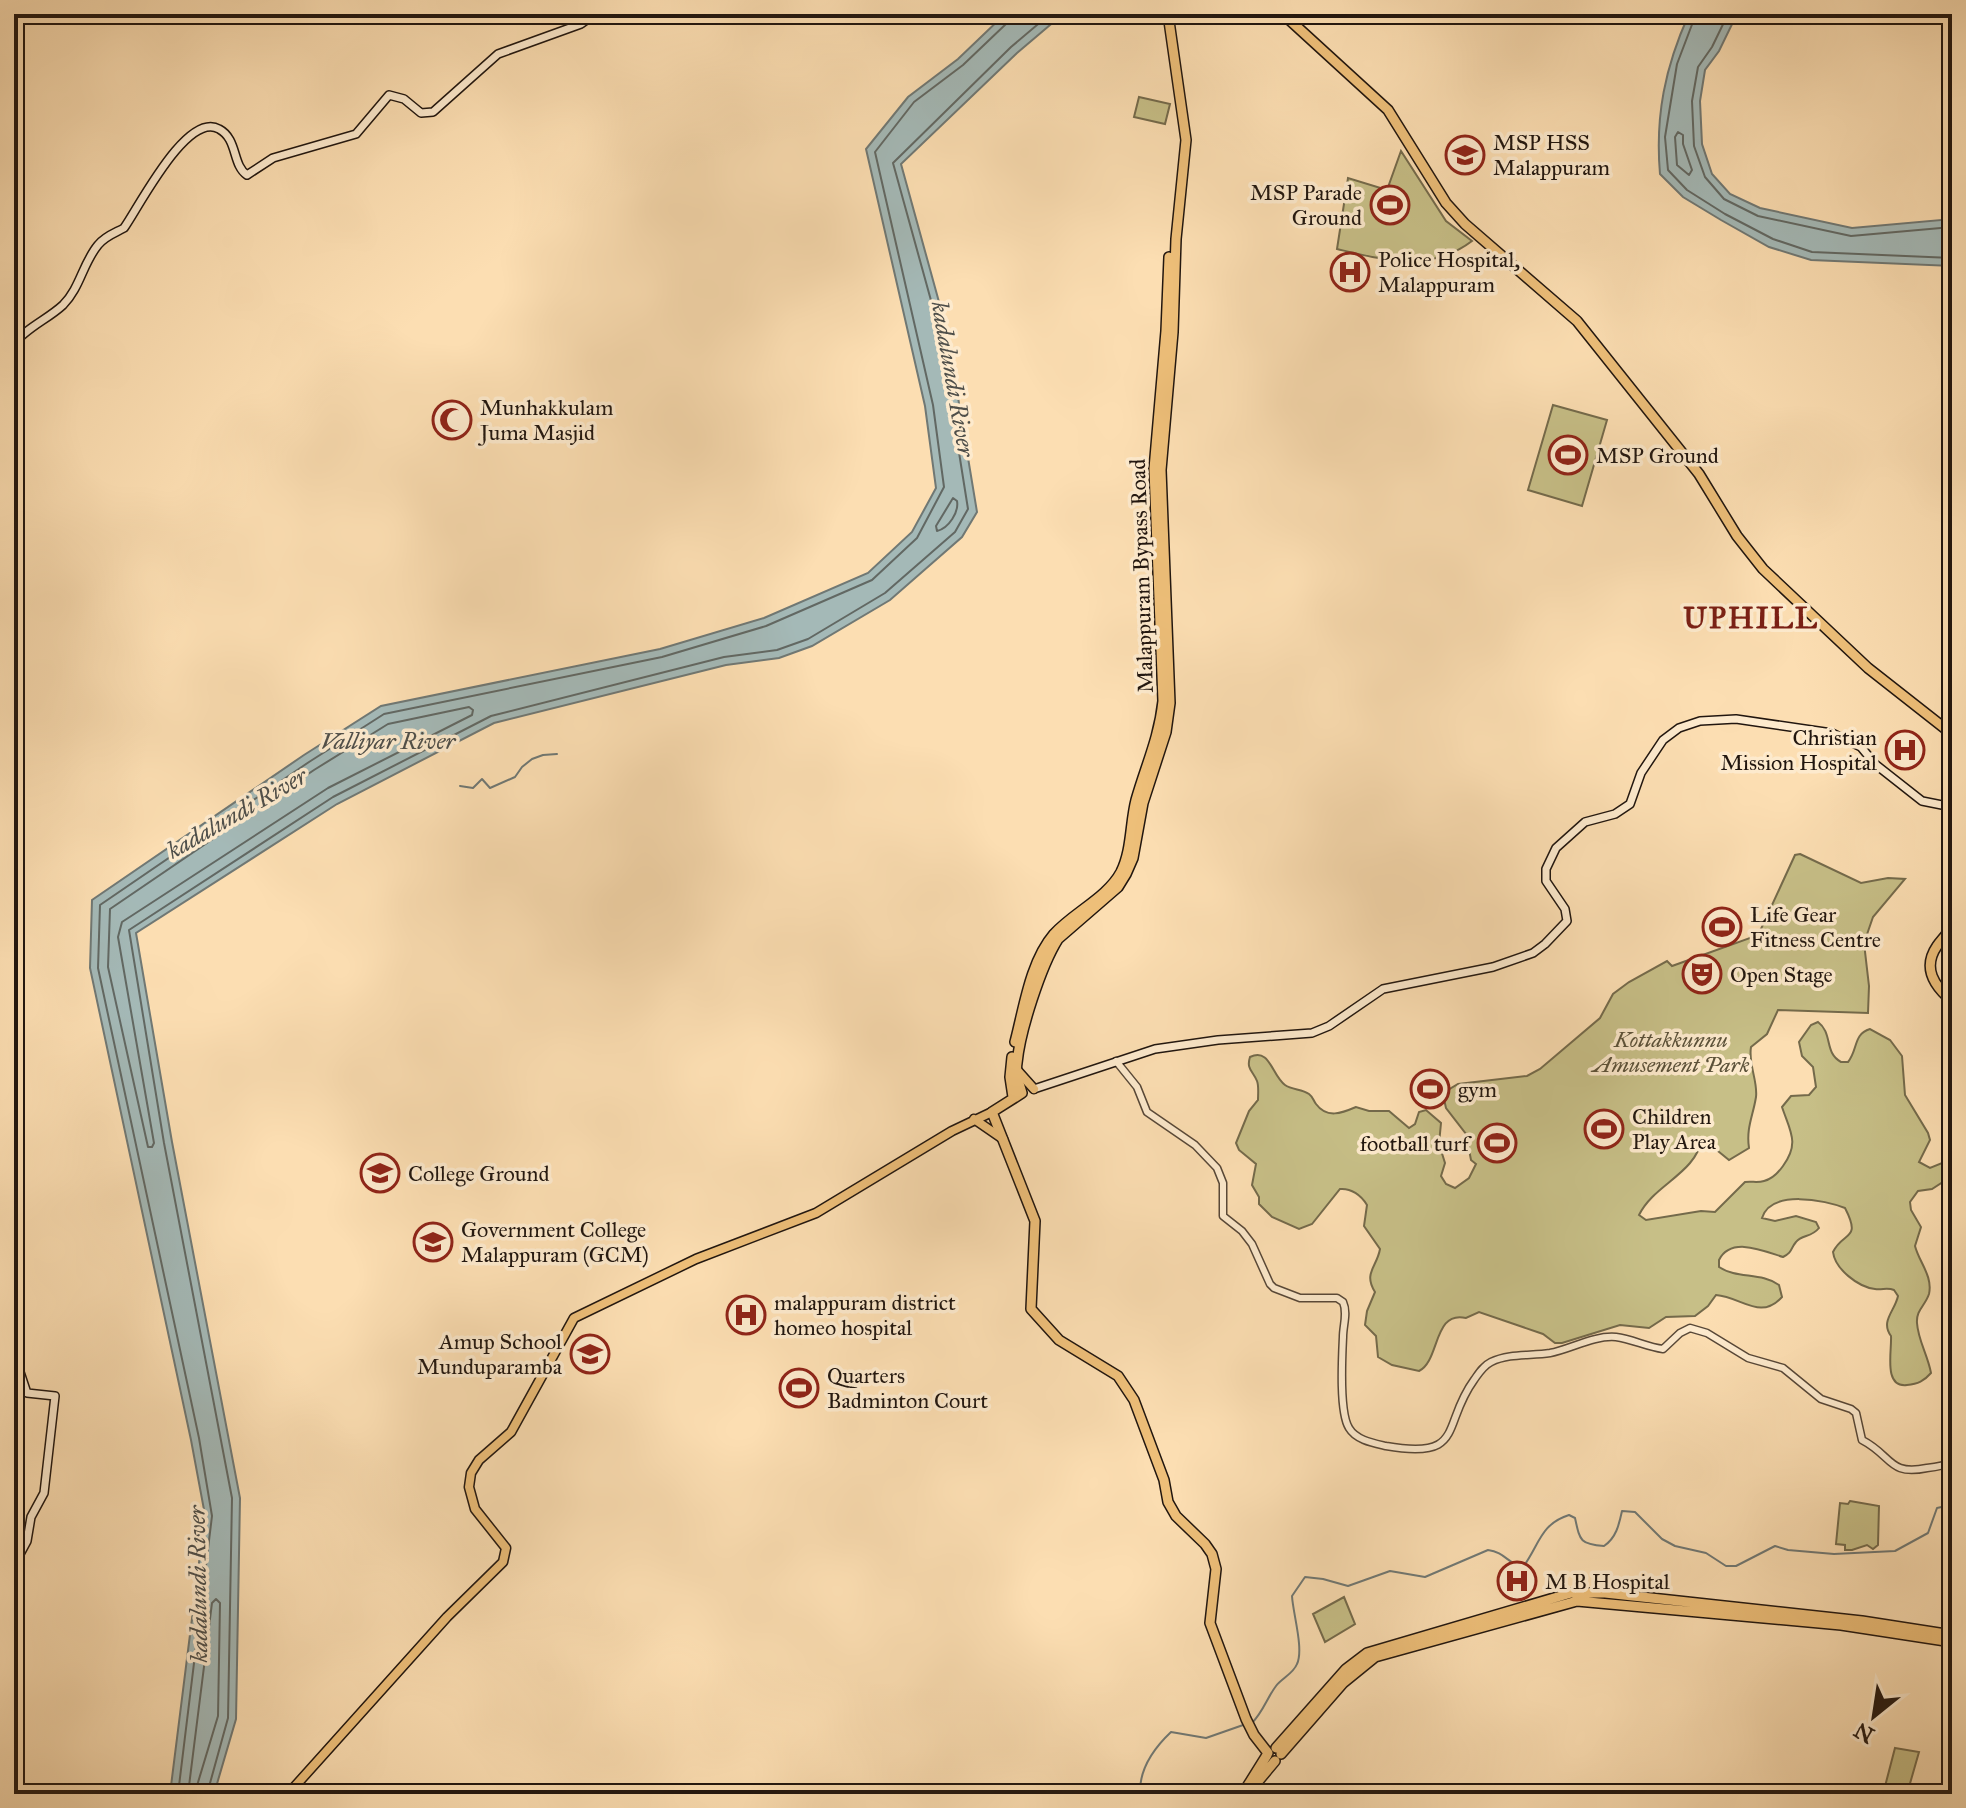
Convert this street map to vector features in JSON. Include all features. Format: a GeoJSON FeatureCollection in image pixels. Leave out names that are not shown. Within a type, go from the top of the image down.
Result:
{"type":"FeatureCollection","features":[{"type":"Feature","properties":{"kind":"highway","name":"Malappuram Bypass Road"},"geometry":{"type":"LineString","coordinates":[[1018,1095],[1010,1063],[1025,1005],[1046,946],[1121,871],[1127,857],[1136,801],[1160,730],[1163,701],[1154,469],[1180,140],[1165,14]]}},
{"type":"Feature","properties":{"kind":"highway"},"geometry":{"type":"LineString","coordinates":[[1283,14],[1388,110],[1446,203],[1465,224],[1577,321],[1699,474],[1737,536],[1763,569],[1868,668],[1952,734]]}},
{"type":"Feature","properties":{"kind":"highway"},"geometry":{"type":"LineString","coordinates":[[1952,925],[1933,953],[1929,968],[1934,983],[1952,1001]]}},
{"type":"Feature","properties":{"kind":"highway"},"geometry":{"type":"LineString","coordinates":[[1018,1095],[992,1112],[1036,1229],[1031,1309],[1059,1340],[1118,1376],[1134,1400],[1164,1480],[1168,1502],[1176,1516],[1212,1554],[1216,1569],[1210,1623],[1246,1719],[1254,1735],[1273,1753]]}},
{"type":"Feature","properties":{"kind":"highway"},"geometry":{"type":"LineString","coordinates":[[1247,1793],[1252,1790],[1273,1753],[1346,1669],[1367,1653],[1535,1608],[1571,1593],[1585,1592],[1952,1642]]}},
{"type":"Feature","properties":{"kind":"highway"},"geometry":{"type":"LineString","coordinates":[[1639,1601],[1862,1621],[1952,1635]]}},
{"type":"Feature","properties":{"kind":"main road"},"geometry":{"type":"LineString","coordinates":[[14,344],[64,304],[75,291],[88,259],[98,245],[108,235],[124,228],[188,136],[208,127],[221,130],[234,147],[241,170],[247,175],[273,158],[356,134],[389,95],[404,99],[421,113],[433,112],[498,54],[581,24],[595,14]]}},
{"type":"Feature","properties":{"kind":"main road"},"geometry":{"type":"LineString","coordinates":[[14,367],[17,386],[14,401]]}},
{"type":"Feature","properties":{"kind":"main road"},"geometry":{"type":"LineString","coordinates":[[1018,1095],[1155,1049],[1218,1040],[1312,1033],[1329,1026],[1383,989],[1493,967],[1533,953],[1567,921],[1565,909],[1546,881],[1546,869],[1556,848],[1585,822],[1615,814],[1630,804],[1641,773],[1663,740],[1679,728],[1700,721],[1736,719],[1832,733],[1861,747],[1875,764],[1922,801],[1952,807]]}},
{"type":"Feature","properties":{"kind":"main road"},"geometry":{"type":"LineString","coordinates":[[1002,1104],[1013,1073],[1034,1089]]}},
{"type":"Feature","properties":{"kind":"main road"},"geometry":{"type":"LineString","coordinates":[[288,1794],[447,1617],[503,1562],[506,1548],[475,1509],[469,1487],[471,1473],[479,1460],[511,1432],[574,1318],[696,1259],[816,1213],[974,1119],[992,1112]]}},
{"type":"Feature","properties":{"kind":"main road"},"geometry":{"type":"LineString","coordinates":[[974,1119],[1003,1140]]}},
{"type":"Feature","properties":{"kind":"main road"},"geometry":{"type":"LineString","coordinates":[[14,1354],[27,1393],[55,1396],[46,1485],[31,1517],[27,1541],[14,1565]]}},
{"type":"Feature","properties":{"kind":"street"},"geometry":{"type":"LineString","coordinates":[[1116,1061],[1137,1087],[1147,1112],[1195,1145],[1217,1168],[1223,1183],[1223,1216],[1242,1231],[1252,1244],[1270,1284],[1288,1295],[1337,1298],[1345,1305],[1344,1415],[1351,1432],[1360,1438],[1401,1448],[1426,1449],[1438,1445],[1453,1430],[1471,1383],[1487,1364],[1501,1358],[1550,1353],[1606,1337],[1663,1349],[1690,1328],[1707,1333],[1748,1358],[1783,1368],[1821,1399],[1851,1409],[1856,1413],[1862,1440],[1879,1450],[1902,1471],[1911,1472],[1952,1462]]}},
{"type":"Feature","properties":{"kind":"green space"},"geometry":{"type":"Polygon","coordinates":[[[1139,97],[1170,104],[1165,124],[1134,117],[1139,97]]]}},
{"type":"Feature","properties":{"kind":"green space","name":"MSP Parade Ground"},"geometry":{"type":"Polygon","coordinates":[[[1401,151],[1446,221],[1472,241],[1456,251],[1423,260],[1389,260],[1337,249],[1348,178],[1387,190],[1401,151]]]}},
{"type":"Feature","properties":{"kind":"green space","name":"MSP Ground"},"geometry":{"type":"Polygon","coordinates":[[[1553,405],[1607,420],[1582,506],[1528,490],[1553,405]]]}},
{"type":"Feature","properties":{"kind":"green space","name":"Kottakkunnu Amusement Park"},"geometry":{"type":"Polygon","coordinates":[[[1800,854],[1861,883],[1888,878],[1905,879],[1873,917],[1864,943],[1869,986],[1868,1013],[1778,1010],[1767,1034],[1751,1047],[1756,1091],[1749,1128],[1749,1148],[1729,1160],[1702,1138],[1692,1161],[1654,1195],[1639,1215],[1646,1220],[1701,1211],[1715,1212],[1745,1182],[1761,1182],[1775,1175],[1788,1158],[1792,1144],[1782,1107],[1791,1096],[1809,1095],[1816,1087],[1813,1067],[1802,1056],[1799,1042],[1811,1025],[1818,1022],[1826,1032],[1832,1054],[1841,1062],[1848,1062],[1858,1038],[1870,1029],[1890,1040],[1902,1056],[1905,1095],[1930,1140],[1919,1162],[1930,1168],[1952,1159],[1952,1176],[1932,1189],[1918,1191],[1910,1202],[1921,1227],[1915,1246],[1930,1287],[1917,1323],[1931,1373],[1914,1384],[1895,1381],[1890,1367],[1891,1336],[1887,1326],[1898,1296],[1892,1289],[1862,1285],[1838,1265],[1833,1252],[1852,1226],[1845,1208],[1799,1199],[1776,1203],[1767,1209],[1762,1218],[1775,1221],[1796,1216],[1816,1222],[1819,1228],[1798,1240],[1788,1254],[1783,1257],[1740,1247],[1724,1253],[1719,1260],[1719,1267],[1726,1271],[1765,1278],[1779,1285],[1782,1297],[1774,1304],[1750,1306],[1716,1295],[1695,1316],[1666,1317],[1649,1328],[1620,1325],[1562,1343],[1555,1343],[1543,1334],[1479,1312],[1448,1322],[1426,1366],[1419,1371],[1392,1365],[1378,1357],[1376,1336],[1365,1325],[1375,1292],[1370,1280],[1380,1249],[1364,1226],[1367,1205],[1355,1193],[1340,1189],[1312,1224],[1299,1229],[1272,1217],[1259,1204],[1259,1197],[1252,1185],[1256,1164],[1239,1150],[1236,1143],[1249,1111],[1258,1100],[1258,1083],[1249,1067],[1250,1057],[1262,1056],[1285,1085],[1309,1094],[1325,1112],[1340,1113],[1356,1107],[1369,1111],[1389,1111],[1409,1128],[1415,1124],[1419,1112],[1426,1110],[1441,1123],[1439,1144],[1445,1163],[1441,1176],[1446,1184],[1455,1188],[1469,1178],[1476,1164],[1471,1160],[1466,1134],[1446,1108],[1444,1099],[1448,1090],[1458,1084],[1527,1076],[1540,1069],[1600,1018],[1613,994],[1629,982],[1667,961],[1672,966],[1753,937],[1761,929],[1795,855],[1800,854]]]}},
{"type":"Feature","properties":{"kind":"green space"},"geometry":{"type":"Polygon","coordinates":[[[1850,1501],[1879,1506],[1878,1545],[1873,1549],[1867,1545],[1845,1550],[1845,1545],[1836,1544],[1840,1503],[1848,1504],[1850,1501]]]}},
{"type":"Feature","properties":{"kind":"green space"},"geometry":{"type":"Polygon","coordinates":[[[1344,1597],[1355,1624],[1325,1642],[1313,1614],[1344,1597]]]}},
{"type":"Feature","properties":{"kind":"green space"},"geometry":{"type":"Polygon","coordinates":[[[1895,1748],[1919,1752],[1907,1794],[1883,1794],[1895,1748]]]}},
{"type":"Feature","properties":{"kind":"water","name":"Valliyar River"},"geometry":{"type":"Polygon","coordinates":[[[1005,14],[1063,14],[1017,53],[901,164],[947,331],[977,512],[962,537],[890,600],[812,646],[779,658],[726,665],[494,723],[337,804],[136,933],[172,1142],[240,1498],[236,1719],[214,1794],[170,1794],[205,1515],[90,968],[92,900],[381,706],[660,649],[764,618],[868,573],[912,532],[936,488],[925,406],[866,149],[908,97],[958,59],[1005,14]]]}},
{"type":"Feature","properties":{"kind":"water"},"geometry":{"type":"Polygon","coordinates":[[[1689,14],[1737,14],[1719,51],[1705,70],[1700,101],[1702,144],[1712,174],[1730,194],[1760,208],[1852,228],[1952,219],[1952,266],[1811,260],[1769,247],[1683,197],[1660,174],[1659,132],[1668,73],[1689,14]]]}},
{"type":"Feature","properties":{"kind":"waterway"},"geometry":{"type":"LineString","coordinates":[[460,786],[473,788],[482,779],[490,788],[515,777],[532,759],[557,754]]}},
{"type":"Feature","properties":{"kind":"waterway"},"geometry":{"type":"LineString","coordinates":[[1252,1723],[1276,1686],[1297,1664],[1299,1641],[1292,1596],[1305,1577],[1348,1586],[1390,1571],[1425,1577],[1488,1550],[1523,1567],[1546,1530],[1559,1519],[1569,1515],[1575,1518],[1582,1540],[1604,1546],[1614,1535],[1622,1511],[1635,1512],[1662,1539],[1675,1546],[1706,1553],[1726,1566],[1736,1566],[1775,1546],[1834,1554],[1895,1551],[1928,1533],[1937,1508],[1946,1506],[1952,1510]]}},
{"type":"Feature","properties":{"kind":"waterway"},"geometry":{"type":"LineString","coordinates":[[1140,1794],[1148,1760],[1171,1732],[1206,1738],[1246,1724]]}},
{"type":"Feature","properties":{"kind":"place","name":"MSP HSS Malappuram"},"geometry":{"type":"Point","coordinates":[1465,155]}},
{"type":"Feature","properties":{"kind":"place","name":"MSP Parade Ground"},"geometry":{"type":"Point","coordinates":[1390,205]}},
{"type":"Feature","properties":{"kind":"place","name":"Police Hospital, Malappuram"},"geometry":{"type":"Point","coordinates":[1350,272]}},
{"type":"Feature","properties":{"kind":"place","name":"Munhakkulam Juma Masjid"},"geometry":{"type":"Point","coordinates":[452,420]}},
{"type":"Feature","properties":{"kind":"place","name":"MSP Ground"},"geometry":{"type":"Point","coordinates":[1568,455]}},
{"type":"Feature","properties":{"kind":"place","name":"Christian Mission Hospital"},"geometry":{"type":"Point","coordinates":[1905,750]}},
{"type":"Feature","properties":{"kind":"place","name":"Life Gear Fitness Centre"},"geometry":{"type":"Point","coordinates":[1722,927]}},
{"type":"Feature","properties":{"kind":"place","name":"Open Stage"},"geometry":{"type":"Point","coordinates":[1702,974]}},
{"type":"Feature","properties":{"kind":"place","name":"gym"},"geometry":{"type":"Point","coordinates":[1430,1089]}},
{"type":"Feature","properties":{"kind":"place","name":"Children Play Area"},"geometry":{"type":"Point","coordinates":[1604,1129]}},
{"type":"Feature","properties":{"kind":"place","name":"football turf"},"geometry":{"type":"Point","coordinates":[1497,1143]}},
{"type":"Feature","properties":{"kind":"place","name":"College Ground"},"geometry":{"type":"Point","coordinates":[380,1173]}},
{"type":"Feature","properties":{"kind":"place","name":"Government College Malappuram (GCM)"},"geometry":{"type":"Point","coordinates":[433,1242]}},
{"type":"Feature","properties":{"kind":"place","name":"malappuram district homeo hospital"},"geometry":{"type":"Point","coordinates":[746,1315]}},
{"type":"Feature","properties":{"kind":"place","name":"Amup School Munduparamba"},"geometry":{"type":"Point","coordinates":[590,1354]}},
{"type":"Feature","properties":{"kind":"place","name":"Quarters Badminton Court"},"geometry":{"type":"Point","coordinates":[799,1388]}},
{"type":"Feature","properties":{"kind":"place","name":"M B Hospital"},"geometry":{"type":"Point","coordinates":[1517,1581]}},
{"type":"Feature","properties":{"kind":"district","name":"UPHILL"},"geometry":{"type":"Point","coordinates":[1751,618]}},
{"type":"Feature","properties":{"kind":"water label","name":"kadalundi River"},"geometry":{"type":"Point","coordinates":[953,379]}},
{"type":"Feature","properties":{"kind":"water label","name":"kadalundi River"},"geometry":{"type":"Point","coordinates":[237,813]}},
{"type":"Feature","properties":{"kind":"water label","name":"kadalundi River"},"geometry":{"type":"Point","coordinates":[198,1584]}}]}
